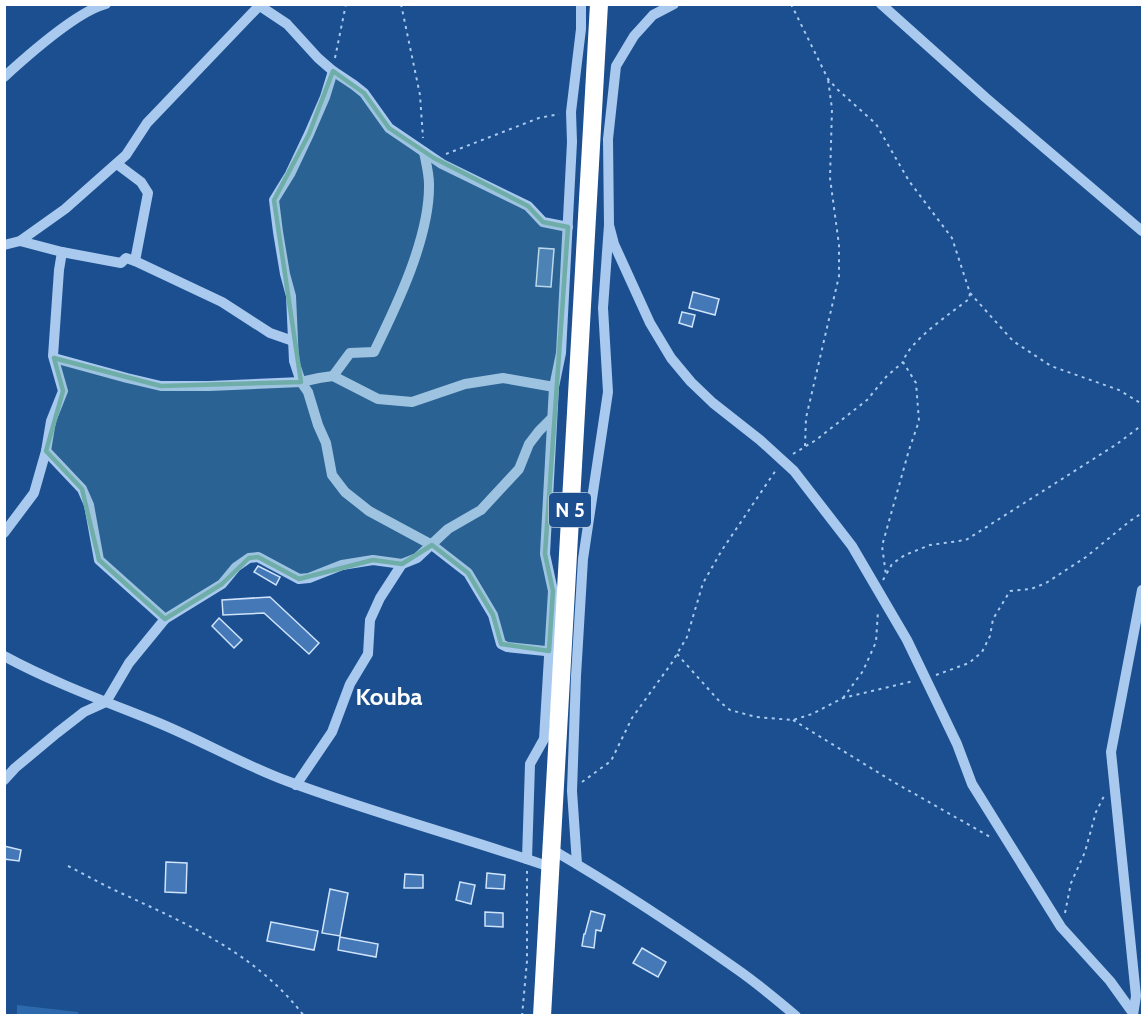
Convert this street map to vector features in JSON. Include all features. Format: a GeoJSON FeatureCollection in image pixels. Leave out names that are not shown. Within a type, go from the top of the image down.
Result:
{"type":"FeatureCollection","features":[{"type":"Feature","properties":{"kind":"highway","name":"N 5"},"geometry":{"type":"LineString","coordinates":[[542,1016],[551,858],[556,652],[599,4]]}},
{"type":"Feature","properties":{"kind":"street"},"geometry":{"type":"LineString","coordinates":[[4,76],[63,29],[95,7],[106,4]]}},
{"type":"Feature","properties":{"kind":"street"},"geometry":{"type":"LineString","coordinates":[[527,859],[530,764],[544,739],[556,652],[553,591],[545,554],[554,387],[561,353],[572,142],[571,112],[581,29],[581,4]]}},
{"type":"Feature","properties":{"kind":"street"},"geometry":{"type":"LineString","coordinates":[[577,864],[572,791],[576,676],[583,559],[608,392],[603,308],[609,225],[608,139],[616,66],[634,36],[653,15],[674,4]]}},
{"type":"Feature","properties":{"kind":"street"},"geometry":{"type":"LineString","coordinates":[[881,4],[986,98],[1143,231]]}},
{"type":"Feature","properties":{"kind":"street"},"geometry":{"type":"LineString","coordinates":[[4,245],[20,241],[65,209],[117,164],[126,155],[147,123],[258,5],[287,24],[318,58],[364,93],[389,128],[442,164],[528,206],[543,222],[568,227]]}},
{"type":"Feature","properties":{"kind":"street"},"geometry":{"type":"LineString","coordinates":[[333,71],[309,134],[290,174],[274,200],[285,274],[291,296],[294,361],[326,443],[332,475],[345,492],[369,511],[432,545],[468,573],[493,615],[501,644],[507,647],[556,652]]}},
{"type":"Feature","properties":{"kind":"street"},"geometry":{"type":"LineString","coordinates":[[333,376],[350,353],[374,352],[394,313],[416,254],[426,215],[430,183],[424,152]]}},
{"type":"Feature","properties":{"kind":"street"},"geometry":{"type":"LineString","coordinates":[[117,164],[141,182],[148,193],[135,261]]}},
{"type":"Feature","properties":{"kind":"street"},"geometry":{"type":"LineString","coordinates":[[609,225],[614,244],[641,303],[671,358],[713,403],[794,471],[852,546],[912,650],[957,744],[972,784],[1061,927],[1110,981],[1133,1014]]}},
{"type":"Feature","properties":{"kind":"street"},"geometry":{"type":"LineString","coordinates":[[20,241],[62,252],[121,263],[126,258],[135,261],[222,302],[270,333],[293,341]]}},
{"type":"Feature","properties":{"kind":"street"},"geometry":{"type":"LineString","coordinates":[[4,533],[33,493],[46,451],[51,421],[63,391],[54,358],[62,252]]}},
{"type":"Feature","properties":{"kind":"street"},"geometry":{"type":"LineString","coordinates":[[54,358],[161,386],[301,382],[333,376],[378,399],[412,402],[465,384],[504,378],[554,387]]}},
{"type":"Feature","properties":{"kind":"street"},"geometry":{"type":"LineString","coordinates":[[4,780],[15,768],[84,712],[106,702],[129,663],[165,619],[222,584],[236,567],[249,558],[258,557],[299,579],[309,578],[342,565],[373,560],[402,564],[417,558],[448,529],[481,510],[519,469],[529,444],[552,419]]}},
{"type":"Feature","properties":{"kind":"street"},"geometry":{"type":"LineString","coordinates":[[46,451],[82,489],[89,505],[99,560],[165,619]]}},
{"type":"Feature","properties":{"kind":"street"},"geometry":{"type":"LineString","coordinates":[[296,784],[332,732],[350,684],[368,654],[370,620],[380,598],[402,564]]}},
{"type":"Feature","properties":{"kind":"street"},"geometry":{"type":"LineString","coordinates":[[1133,1014],[1136,996],[1111,752],[1143,590]]}},
{"type":"Feature","properties":{"kind":"street"},"geometry":{"type":"LineString","coordinates":[[4,656],[106,702],[155,721],[234,759],[296,784],[527,859],[551,858],[577,864],[610,883],[740,971],[796,1016]]}},
{"type":"Feature","properties":{"kind":"path"},"geometry":{"type":"LineString","coordinates":[[333,71],[346,4]]}},
{"type":"Feature","properties":{"kind":"path"},"geometry":{"type":"LineString","coordinates":[[401,4],[420,95],[424,152]]}},
{"type":"Feature","properties":{"kind":"path"},"geometry":{"type":"LineString","coordinates":[[791,4],[828,79],[876,124],[909,181],[952,238],[970,293],[1013,341],[1051,366],[1119,390],[1143,404]]}},
{"type":"Feature","properties":{"kind":"path"},"geometry":{"type":"LineString","coordinates":[[805,447],[806,418],[839,276],[839,244],[830,178],[832,109],[828,79]]}},
{"type":"Feature","properties":{"kind":"path"},"geometry":{"type":"LineString","coordinates":[[434,159],[539,118],[571,112]]}},
{"type":"Feature","properties":{"kind":"path"},"geometry":{"type":"LineString","coordinates":[[572,791],[611,760],[632,718],[671,664],[687,637],[703,583],[717,558],[783,461],[867,400],[886,377],[903,362],[905,355],[927,332],[969,299],[970,293]]}},
{"type":"Feature","properties":{"kind":"path"},"geometry":{"type":"LineString","coordinates":[[886,575],[882,546],[919,421],[916,383],[903,362]]}},
{"type":"Feature","properties":{"kind":"path"},"geometry":{"type":"LineString","coordinates":[[843,698],[863,671],[876,642],[878,589],[892,564],[905,555],[930,545],[966,540],[1143,425]]}},
{"type":"Feature","properties":{"kind":"path"},"geometry":{"type":"LineString","coordinates":[[794,720],[892,781],[992,838]]}},
{"type":"Feature","properties":{"kind":"path"},"geometry":{"type":"LineString","coordinates":[[1061,927],[1071,883],[1085,852],[1096,812],[1113,778]]}},
{"type":"Feature","properties":{"kind":"path"},"geometry":{"type":"LineString","coordinates":[[522,1016],[527,961],[527,859]]}},
{"type":"Feature","properties":{"kind":"path"},"geometry":{"type":"LineString","coordinates":[[68,866],[227,946],[265,974],[304,1016]]}},
{"type":"Feature","properties":{"kind":"highlighted area"},"geometry":{"type":"Polygon","coordinates":[[[333,71],[364,93],[389,128],[434,158],[528,206],[543,222],[568,227],[545,554],[553,591],[549,651],[501,644],[493,615],[468,573],[432,545],[402,564],[373,560],[299,579],[258,557],[249,558],[222,584],[165,619],[99,560],[82,489],[46,451],[63,391],[54,358],[161,386],[301,382],[274,200],[309,134],[333,71]]]}},
{"type":"Feature","properties":{"kind":"shaded area"},"geometry":{"type":"Polygon","coordinates":[[[17,1005],[78,1012],[78,1015],[17,1015],[17,1005]]]}},
{"type":"Feature","properties":{"kind":"building"},"geometry":{"type":"Polygon","coordinates":[[[539,248],[554,249],[551,287],[536,286],[539,248]]]}},
{"type":"Feature","properties":{"kind":"building"},"geometry":{"type":"Polygon","coordinates":[[[693,292],[719,299],[715,315],[689,308],[693,292]]]}},
{"type":"Feature","properties":{"kind":"building"},"geometry":{"type":"Polygon","coordinates":[[[682,312],[695,315],[692,327],[679,323],[682,312]]]}},
{"type":"Feature","properties":{"kind":"building"},"geometry":{"type":"Polygon","coordinates":[[[258,566],[280,577],[276,585],[254,572],[258,566]]]}},
{"type":"Feature","properties":{"kind":"building"},"geometry":{"type":"Polygon","coordinates":[[[270,597],[319,643],[309,654],[264,613],[223,615],[222,600],[270,597]]]}},
{"type":"Feature","properties":{"kind":"building"},"geometry":{"type":"Polygon","coordinates":[[[219,618],[242,640],[234,648],[212,626],[219,618]]]}},
{"type":"Feature","properties":{"kind":"building"},"geometry":{"type":"Polygon","coordinates":[[[4,846],[21,850],[19,861],[4,859],[4,846]]]}},
{"type":"Feature","properties":{"kind":"building"},"geometry":{"type":"Polygon","coordinates":[[[166,862],[187,863],[186,893],[165,892],[166,862]]]}},
{"type":"Feature","properties":{"kind":"building"},"geometry":{"type":"Polygon","coordinates":[[[487,873],[505,875],[504,889],[486,888],[487,873]]]}},
{"type":"Feature","properties":{"kind":"building"},"geometry":{"type":"Polygon","coordinates":[[[405,874],[423,875],[423,888],[404,888],[405,874]]]}},
{"type":"Feature","properties":{"kind":"building"},"geometry":{"type":"Polygon","coordinates":[[[460,882],[475,885],[471,904],[456,900],[460,882]]]}},
{"type":"Feature","properties":{"kind":"building"},"geometry":{"type":"Polygon","coordinates":[[[330,889],[348,893],[340,936],[322,933],[330,889]]]}},
{"type":"Feature","properties":{"kind":"building"},"geometry":{"type":"Polygon","coordinates":[[[591,911],[605,915],[601,931],[596,930],[594,948],[582,946],[591,911]]]}},
{"type":"Feature","properties":{"kind":"building"},"geometry":{"type":"Polygon","coordinates":[[[485,912],[503,913],[503,927],[485,926],[485,912]]]}},
{"type":"Feature","properties":{"kind":"building"},"geometry":{"type":"Polygon","coordinates":[[[271,922],[318,931],[314,950],[267,941],[271,922]]]}},
{"type":"Feature","properties":{"kind":"building"},"geometry":{"type":"Polygon","coordinates":[[[340,937],[378,944],[376,957],[338,950],[340,937]]]}},
{"type":"Feature","properties":{"kind":"building"},"geometry":{"type":"Polygon","coordinates":[[[642,948],[666,962],[658,977],[633,963],[642,948]]]}},
{"type":"Feature","properties":{"kind":"district","name":"Kouba"},"geometry":{"type":"Point","coordinates":[389,697]}}]}
